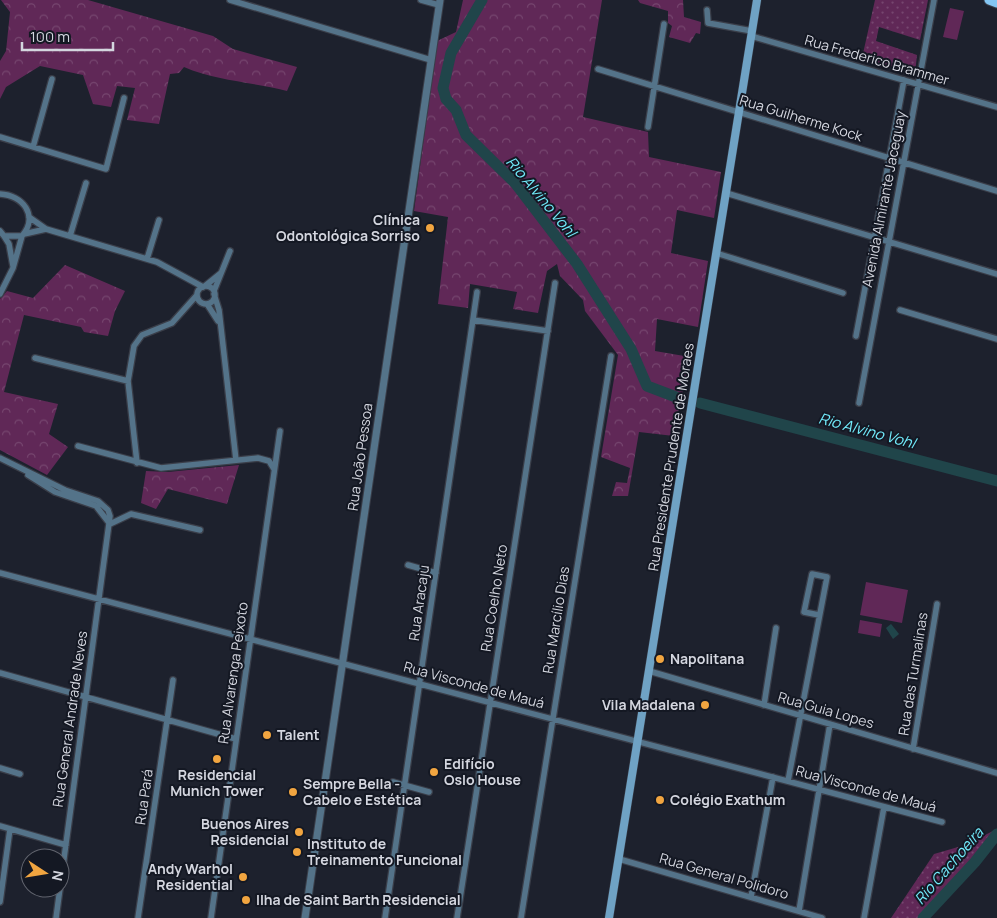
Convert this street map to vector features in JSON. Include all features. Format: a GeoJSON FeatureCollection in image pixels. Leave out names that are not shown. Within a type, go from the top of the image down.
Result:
{"type":"FeatureCollection","features":[{"type":"Feature","properties":{"kind":"main road","name":"Rua Presidente Prudente de Moraes"},"geometry":{"type":"LineString","coordinates":[[609,918],[757,0]]}},
{"type":"Feature","properties":{"kind":"main road"},"geometry":{"type":"LineString","coordinates":[[989,0],[997,3]]}},
{"type":"Feature","properties":{"kind":"street"},"geometry":{"type":"LineString","coordinates":[[230,0],[431,60]]}},
{"type":"Feature","properties":{"kind":"street"},"geometry":{"type":"LineString","coordinates":[[420,0],[440,3]]}},
{"type":"Feature","properties":{"kind":"street","name":"Avenida Almirante Jaceguay"},"geometry":{"type":"LineString","coordinates":[[859,403],[934,0]]}},
{"type":"Feature","properties":{"kind":"street","name":"Rua João Pessoa"},"geometry":{"type":"LineString","coordinates":[[305,918],[440,3]]}},
{"type":"Feature","properties":{"kind":"street","name":"Rua Frederico Brammer"},"geometry":{"type":"LineString","coordinates":[[707,10],[706,20],[708,22],[751,33],[997,107]]}},
{"type":"Feature","properties":{"kind":"street"},"geometry":{"type":"LineString","coordinates":[[648,128],[664,24]]}},
{"type":"Feature","properties":{"kind":"street","name":"Rua Guilherme Kock"},"geometry":{"type":"LineString","coordinates":[[598,69],[997,191]]}},
{"type":"Feature","properties":{"kind":"street"},"geometry":{"type":"LineString","coordinates":[[33,147],[52,79]]}},
{"type":"Feature","properties":{"kind":"street","name":"Avenida Almirante Jaceguay"},"geometry":{"type":"LineString","coordinates":[[856,336],[904,80]]}},
{"type":"Feature","properties":{"kind":"street"},"geometry":{"type":"LineString","coordinates":[[0,137],[106,169],[124,98]]}},
{"type":"Feature","properties":{"kind":"street"},"geometry":{"type":"LineString","coordinates":[[70,236],[86,183]]}},
{"type":"Feature","properties":{"kind":"street"},"geometry":{"type":"LineString","coordinates":[[0,294],[13,268],[29,217],[27,206],[20,200],[1,193]]}},
{"type":"Feature","properties":{"kind":"street"},"geometry":{"type":"LineString","coordinates":[[726,193],[997,274]]}},
{"type":"Feature","properties":{"kind":"street"},"geometry":{"type":"LineString","coordinates":[[29,217],[46,229],[168,266],[214,293],[220,323],[236,460]]}},
{"type":"Feature","properties":{"kind":"street"},"geometry":{"type":"LineString","coordinates":[[147,259],[159,220]]}},
{"type":"Feature","properties":{"kind":"street"},"geometry":{"type":"LineString","coordinates":[[2,233],[23,235],[46,229]]}},
{"type":"Feature","properties":{"kind":"street"},"geometry":{"type":"LineString","coordinates":[[2,233],[9,244],[13,268]]}},
{"type":"Feature","properties":{"kind":"street"},"geometry":{"type":"LineString","coordinates":[[185,310],[212,301],[230,251]]}},
{"type":"Feature","properties":{"kind":"street"},"geometry":{"type":"LineString","coordinates":[[716,253],[843,293]]}},
{"type":"Feature","properties":{"kind":"street"},"geometry":{"type":"LineString","coordinates":[[136,462],[128,381],[131,357],[138,338],[172,323],[204,287],[223,272]]}},
{"type":"Feature","properties":{"kind":"street"},"geometry":{"type":"LineString","coordinates":[[184,276],[220,323]]}},
{"type":"Feature","properties":{"kind":"street","name":"Rua Coelho Neto"},"geometry":{"type":"LineString","coordinates":[[457,918],[555,283]]}},
{"type":"Feature","properties":{"kind":"street","name":"Rua Aracaju"},"geometry":{"type":"LineString","coordinates":[[385,918],[477,292]]}},
{"type":"Feature","properties":{"kind":"street"},"geometry":{"type":"LineString","coordinates":[[900,310],[997,339]]}},
{"type":"Feature","properties":{"kind":"street"},"geometry":{"type":"LineString","coordinates":[[473,320],[548,331]]}},
{"type":"Feature","properties":{"kind":"street","name":"Rua Marcílio Dias"},"geometry":{"type":"LineString","coordinates":[[521,918],[611,356]]}},
{"type":"Feature","properties":{"kind":"street"},"geometry":{"type":"LineString","coordinates":[[35,358],[128,381]]}},
{"type":"Feature","properties":{"kind":"street","name":"Rua Alvarenga Peixoto"},"geometry":{"type":"LineString","coordinates":[[211,918],[280,431]]}},
{"type":"Feature","properties":{"kind":"street"},"geometry":{"type":"LineString","coordinates":[[78,446],[136,462],[168,468],[264,458],[274,469]]}},
{"type":"Feature","properties":{"kind":"street"},"geometry":{"type":"LineString","coordinates":[[0,458],[65,490],[98,501],[108,510],[110,524],[131,514],[200,530]]}},
{"type":"Feature","properties":{"kind":"street","name":"Rua General Andrade Neves"},"geometry":{"type":"LineString","coordinates":[[56,918],[110,524]]}},
{"type":"Feature","properties":{"kind":"street"},"geometry":{"type":"LineString","coordinates":[[408,565],[436,573]]}},
{"type":"Feature","properties":{"kind":"street","name":"Rua Visconde de Mauá"},"geometry":{"type":"LineString","coordinates":[[0,573],[942,822]]}},
{"type":"Feature","properties":{"kind":"street"},"geometry":{"type":"LineString","coordinates":[[788,781],[801,716],[826,577],[812,574],[804,612],[819,615]]}},
{"type":"Feature","properties":{"kind":"street","name":"Rua das Turmalinas"},"geometry":{"type":"LineString","coordinates":[[913,749],[937,604]]}},
{"type":"Feature","properties":{"kind":"street"},"geometry":{"type":"LineString","coordinates":[[764,705],[776,628]]}},
{"type":"Feature","properties":{"kind":"street","name":"Rua Guia Lopes"},"geometry":{"type":"LineString","coordinates":[[649,671],[997,773]]}},
{"type":"Feature","properties":{"kind":"street"},"geometry":{"type":"LineString","coordinates":[[0,673],[236,739]]}},
{"type":"Feature","properties":{"kind":"street","name":"Rua Pará"},"geometry":{"type":"LineString","coordinates":[[138,918],[173,680]]}},
{"type":"Feature","properties":{"kind":"street"},"geometry":{"type":"LineString","coordinates":[[799,911],[830,724]]}},
{"type":"Feature","properties":{"kind":"street"},"geometry":{"type":"LineString","coordinates":[[0,768],[20,774]]}},
{"type":"Feature","properties":{"kind":"street"},"geometry":{"type":"LineString","coordinates":[[751,897],[774,777]]}},
{"type":"Feature","properties":{"kind":"street"},"geometry":{"type":"LineString","coordinates":[[393,782],[429,792]]}},
{"type":"Feature","properties":{"kind":"street"},"geometry":{"type":"LineString","coordinates":[[864,918],[884,806]]}},
{"type":"Feature","properties":{"kind":"street"},"geometry":{"type":"LineString","coordinates":[[0,826],[66,844]]}},
{"type":"Feature","properties":{"kind":"street"},"geometry":{"type":"LineString","coordinates":[[0,902],[10,829]]}},
{"type":"Feature","properties":{"kind":"street","name":"Rua General Polidoro"},"geometry":{"type":"LineString","coordinates":[[619,859],[822,918]]}},
{"type":"Feature","properties":{"kind":"green space"},"geometry":{"type":"Polygon","coordinates":[[[1,0],[88,0],[213,36],[233,49],[297,67],[287,91],[196,72],[184,67],[179,73],[170,74],[159,124],[127,120],[135,88],[117,86],[111,107],[93,104],[83,75],[40,66],[6,87],[0,99],[0,61],[6,51],[10,12],[1,0]]]}},
{"type":"Feature","properties":{"kind":"green space"},"geometry":{"type":"Polygon","coordinates":[[[463,0],[602,0],[583,117],[648,132],[649,157],[721,172],[714,218],[677,210],[671,253],[708,261],[698,327],[657,319],[655,351],[690,357],[674,436],[639,432],[628,496],[612,496],[616,482],[627,483],[630,468],[601,457],[618,355],[585,311],[583,300],[560,276],[557,264],[547,271],[538,313],[513,309],[517,292],[470,284],[468,308],[438,304],[448,217],[414,211],[437,41],[456,32],[463,0]]]}},
{"type":"Feature","properties":{"kind":"green space"},"geometry":{"type":"Polygon","coordinates":[[[638,0],[683,0],[684,17],[701,22],[700,34],[696,33],[690,43],[669,37],[672,26],[668,23],[668,11],[640,3],[638,0]]]}},
{"type":"Feature","properties":{"kind":"green space"},"geometry":{"type":"Polygon","coordinates":[[[875,0],[928,0],[920,40],[879,27],[876,41],[917,55],[915,73],[862,58],[875,0]]]}},
{"type":"Feature","properties":{"kind":"green space"},"geometry":{"type":"Polygon","coordinates":[[[950,8],[964,11],[957,40],[943,37],[950,8]]]}},
{"type":"Feature","properties":{"kind":"green space"},"geometry":{"type":"Polygon","coordinates":[[[65,265],[125,291],[115,311],[108,336],[84,332],[81,327],[24,315],[4,392],[58,404],[49,434],[68,447],[47,475],[0,450],[0,299],[7,291],[33,298],[65,265]]]}},
{"type":"Feature","properties":{"kind":"green space"},"geometry":{"type":"Polygon","coordinates":[[[239,465],[227,504],[168,489],[156,509],[141,503],[146,471],[168,472],[239,465]]]}},
{"type":"Feature","properties":{"kind":"green space"},"geometry":{"type":"Polygon","coordinates":[[[866,582],[908,590],[902,623],[860,615],[866,582]]]}},
{"type":"Feature","properties":{"kind":"green space"},"geometry":{"type":"Polygon","coordinates":[[[860,620],[882,624],[880,637],[858,633],[860,620]]]}},
{"type":"Feature","properties":{"kind":"green space"},"geometry":{"type":"Polygon","coordinates":[[[997,829],[977,853],[965,873],[940,896],[936,909],[921,918],[891,918],[934,854],[965,845],[997,829]]]}},
{"type":"Feature","properties":{"kind":"water"},"geometry":{"type":"Polygon","coordinates":[[[891,624],[899,634],[893,639],[886,628],[891,624]]]}},
{"type":"Feature","properties":{"kind":"waterway","name":"Rio Alvino Vohl"},"geometry":{"type":"LineString","coordinates":[[482,0],[451,53],[443,88],[446,99],[456,110],[466,135],[515,183],[577,264],[631,349],[647,386],[676,397]]}},
{"type":"Feature","properties":{"kind":"waterway","name":"Rio Alvino Vohl"},"geometry":{"type":"LineString","coordinates":[[700,403],[997,481]]}},
{"type":"Feature","properties":{"kind":"waterway","name":"Rio Cachoeira"},"geometry":{"type":"LineString","coordinates":[[923,918],[975,862],[997,834]]}},
{"type":"Feature","properties":{"kind":"place","name":"Clínica Odontológica Sorriso"},"geometry":{"type":"Point","coordinates":[430,228]}},
{"type":"Feature","properties":{"kind":"place","name":"Napolitana"},"geometry":{"type":"Point","coordinates":[660,659]}},
{"type":"Feature","properties":{"kind":"place","name":"Vila Madalena"},"geometry":{"type":"Point","coordinates":[705,705]}},
{"type":"Feature","properties":{"kind":"place","name":"Talent"},"geometry":{"type":"Point","coordinates":[267,735]}},
{"type":"Feature","properties":{"kind":"place","name":"Residencial Munich Tower"},"geometry":{"type":"Point","coordinates":[217,759]}},
{"type":"Feature","properties":{"kind":"place","name":"Edifício Oslo House"},"geometry":{"type":"Point","coordinates":[434,772]}},
{"type":"Feature","properties":{"kind":"place","name":"Sempre Bella - Cabelo e Estética"},"geometry":{"type":"Point","coordinates":[293,792]}},
{"type":"Feature","properties":{"kind":"place","name":"Colégio Exathum"},"geometry":{"type":"Point","coordinates":[660,800]}},
{"type":"Feature","properties":{"kind":"place","name":"Buenos Aires Residencial"},"geometry":{"type":"Point","coordinates":[299,832]}},
{"type":"Feature","properties":{"kind":"place","name":"Instituto de Treinamento Funcional"},"geometry":{"type":"Point","coordinates":[297,852]}},
{"type":"Feature","properties":{"kind":"place","name":"Andy Warhol Residential"},"geometry":{"type":"Point","coordinates":[243,877]}},
{"type":"Feature","properties":{"kind":"place","name":"Ilha de Saint Barth Residencial"},"geometry":{"type":"Point","coordinates":[246,900]}}]}
